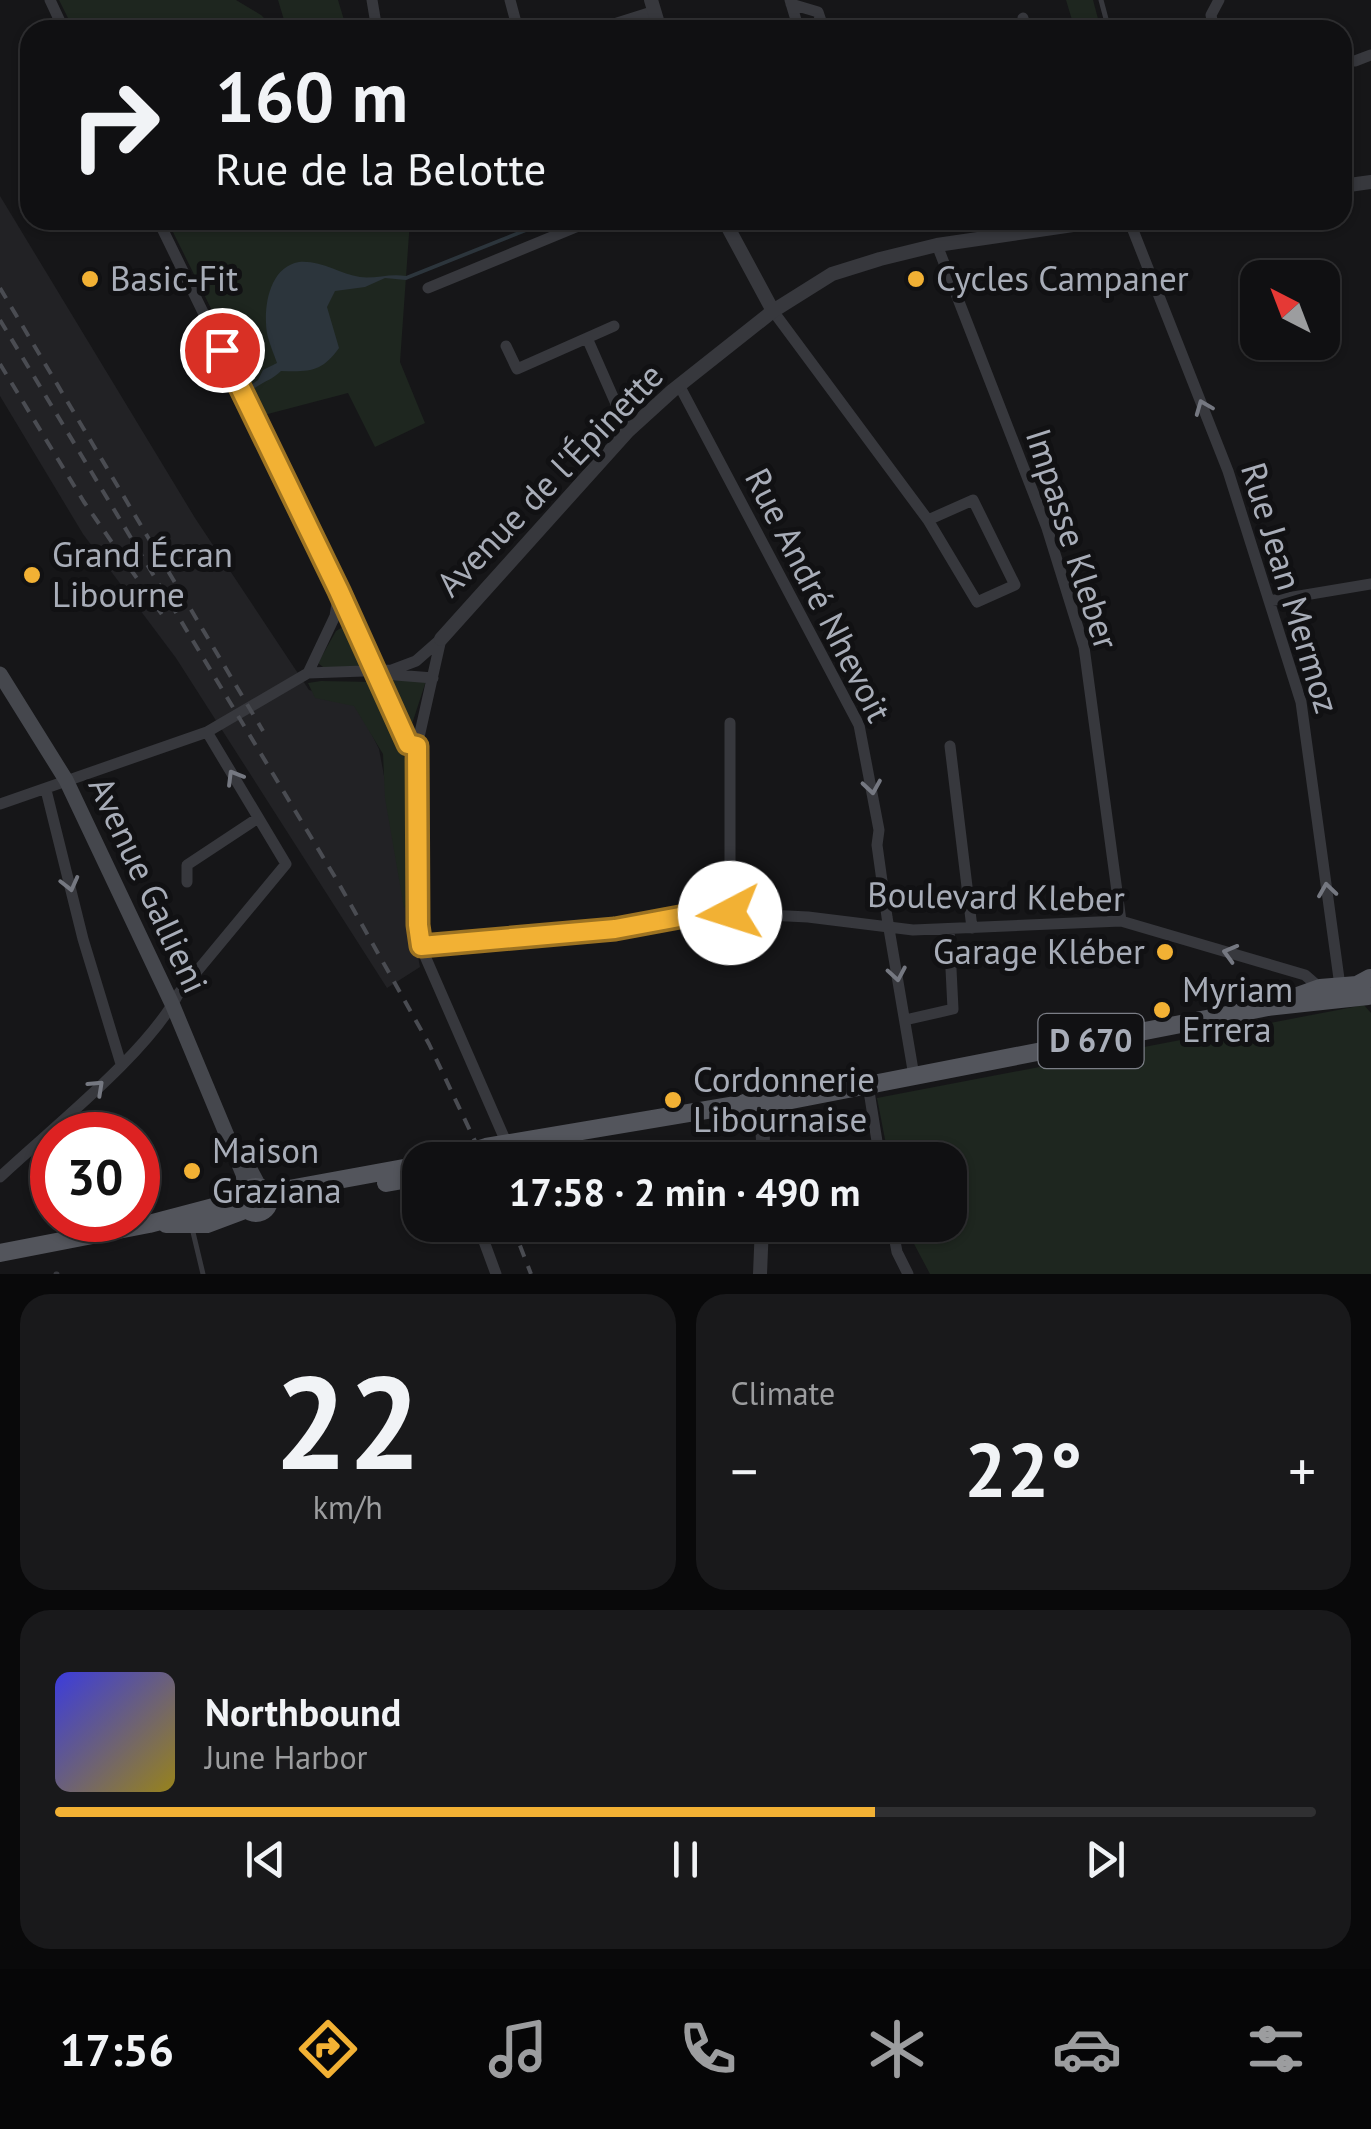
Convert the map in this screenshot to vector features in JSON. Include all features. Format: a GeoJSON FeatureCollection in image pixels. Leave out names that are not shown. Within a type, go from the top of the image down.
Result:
{"type":"FeatureCollection","features":[{"type":"Feature","properties":{"kind":"main road","name":"Avenue Gallieni"},"geometry":{"type":"LineString","coordinates":[[0,674],[66,780],[173,1006],[255,1198]]}},
{"type":"Feature","properties":{"kind":"main road","name":"D 670"},"geometry":{"type":"LineString","coordinates":[[1268,1007],[1320,988],[1357,984],[1370,987]]}},
{"type":"Feature","properties":{"kind":"main road","name":"D 670"},"geometry":{"type":"LineString","coordinates":[[753,1114],[771,1116],[771,1104],[1370,987]]}},
{"type":"Feature","properties":{"kind":"main road"},"geometry":{"type":"LineString","coordinates":[[572,1142],[753,1114]]}},
{"type":"Feature","properties":{"kind":"main road"},"geometry":{"type":"LineString","coordinates":[[160,1221],[402,1168]]}},
{"type":"Feature","properties":{"kind":"main road"},"geometry":{"type":"LineString","coordinates":[[160,1224],[207,1224],[255,1198],[402,1179]]}},
{"type":"Feature","properties":{"kind":"main road"},"geometry":{"type":"LineString","coordinates":[[0,1253],[57,1242]]}},
{"type":"Feature","properties":{"kind":"street"},"geometry":{"type":"LineString","coordinates":[[790,2],[818,12],[821,20]]}},
{"type":"Feature","properties":{"kind":"street"},"geometry":{"type":"LineString","coordinates":[[619,20],[653,6]]}},
{"type":"Feature","properties":{"kind":"street"},"geometry":{"type":"LineString","coordinates":[[1355,61],[1371,55]]}},
{"type":"Feature","properties":{"kind":"street"},"geometry":{"type":"LineString","coordinates":[[163,230],[339,591],[408,744],[417,746]]}},
{"type":"Feature","properties":{"kind":"street"},"geometry":{"type":"LineString","coordinates":[[428,288],[569,230]]}},
{"type":"Feature","properties":{"kind":"street"},"geometry":{"type":"LineString","coordinates":[[729,230],[773,310],[928,520],[977,602],[1015,585],[973,500],[928,520]]}},
{"type":"Feature","properties":{"kind":"street","name":"Avenue de l'Épinette"},"geometry":{"type":"LineString","coordinates":[[0,804],[206,732],[308,674],[392,670],[416,661],[441,639],[628,430],[773,310],[832,274],[937,244],[1022,230]]}},
{"type":"Feature","properties":{"kind":"street","name":"Rue Jean Mermoz"},"geometry":{"type":"LineString","coordinates":[[1134,230],[1228,471],[1301,702],[1340,986]]}},
{"type":"Feature","properties":{"kind":"street","name":"Impasse Kleber"},"geometry":{"type":"LineString","coordinates":[[937,244],[1047,528],[1084,647],[1121,921]]}},
{"type":"Feature","properties":{"kind":"street"},"geometry":{"type":"LineString","coordinates":[[506,346],[516,369],[614,326]]}},
{"type":"Feature","properties":{"kind":"street"},"geometry":{"type":"LineString","coordinates":[[587,338],[628,430]]}},
{"type":"Feature","properties":{"kind":"street","name":"Rue André Nhevoit"},"geometry":{"type":"LineString","coordinates":[[680,385],[859,725],[879,830],[888,927],[914,1076]]}},
{"type":"Feature","properties":{"kind":"street"},"geometry":{"type":"LineString","coordinates":[[1269,601],[1371,584]]}},
{"type":"Feature","properties":{"kind":"street"},"geometry":{"type":"LineString","coordinates":[[308,674],[335,616],[339,591]]}},
{"type":"Feature","properties":{"kind":"street"},"geometry":{"type":"LineString","coordinates":[[441,639],[416,761],[421,946],[506,1142]]}},
{"type":"Feature","properties":{"kind":"street","name":"Avenue de l'Épinette"},"geometry":{"type":"LineString","coordinates":[[374,672],[432,678]]}},
{"type":"Feature","properties":{"kind":"street"},"geometry":{"type":"LineString","coordinates":[[730,722],[730,913]]}},
{"type":"Feature","properties":{"kind":"street"},"geometry":{"type":"LineString","coordinates":[[0,1177],[122,1064],[286,864],[206,732]]}},
{"type":"Feature","properties":{"kind":"street"},"geometry":{"type":"LineString","coordinates":[[950,746],[972,928]]}},
{"type":"Feature","properties":{"kind":"street"},"geometry":{"type":"LineString","coordinates":[[46,790],[84,940],[122,1064]]}},
{"type":"Feature","properties":{"kind":"street"},"geometry":{"type":"LineString","coordinates":[[187,882],[187,865],[258,818]]}},
{"type":"Feature","properties":{"kind":"street","name":"Boulevard Kleber"},"geometry":{"type":"LineString","coordinates":[[421,946],[615,929],[685,916],[730,913],[888,927],[972,928],[1121,921],[1306,975],[1320,988]]}},
{"type":"Feature","properties":{"kind":"street"},"geometry":{"type":"LineString","coordinates":[[904,1020],[952,1010],[949,928]]}},
{"type":"Feature","properties":{"kind":"street"},"geometry":{"type":"LineString","coordinates":[[868,1085],[877,1142]]}},
{"type":"Feature","properties":{"kind":"street"},"geometry":{"type":"LineString","coordinates":[[753,1114],[760,1142]]}},
{"type":"Feature","properties":{"kind":"street"},"geometry":{"type":"LineString","coordinates":[[484,1242],[496,1274]]}},
{"type":"Feature","properties":{"kind":"street"},"geometry":{"type":"LineString","coordinates":[[760,1274],[761,1242]]}},
{"type":"Feature","properties":{"kind":"street"},"geometry":{"type":"LineString","coordinates":[[895,1242],[908,1274]]}},
{"type":"Feature","properties":{"kind":"lane"},"geometry":{"type":"LineString","coordinates":[[191,1225],[203,1274]]}},
{"type":"Feature","properties":{"kind":"shaded area"},"geometry":{"type":"Polygon","coordinates":[[[59,0],[236,0],[266,20],[69,20],[59,0]]]}},
{"type":"Feature","properties":{"kind":"shaded area"},"geometry":{"type":"Polygon","coordinates":[[[278,0],[338,0],[344,20],[284,20],[278,0]]]}},
{"type":"Feature","properties":{"kind":"shaded area"},"geometry":{"type":"Polygon","coordinates":[[[1066,0],[1093,0],[1098,20],[1072,20],[1066,0]]]}},
{"type":"Feature","properties":{"kind":"shaded area"},"geometry":{"type":"Polygon","coordinates":[[[0,196],[195,518],[309,690],[356,703],[379,749],[420,967],[387,988],[176,658],[83,534],[0,396],[0,196]]]}},
{"type":"Feature","properties":{"kind":"shaded area"},"geometry":{"type":"Polygon","coordinates":[[[172,230],[409,230],[400,362],[425,423],[375,447],[348,393],[264,415],[172,230]]]}},
{"type":"Feature","properties":{"kind":"shaded area"},"geometry":{"type":"Polygon","coordinates":[[[521,230],[531,230],[406,280],[385,278],[365,287],[335,291],[327,307],[339,348],[333,356],[314,369],[281,371],[251,391],[248,387],[263,370],[277,363],[267,333],[266,312],[270,290],[289,265],[307,262],[360,277],[406,276],[521,230]]]}},
{"type":"Feature","properties":{"kind":"shaded area"},"geometry":{"type":"Polygon","coordinates":[[[346,625],[364,661],[357,667],[323,667],[318,663],[336,631],[346,625]]]}},
{"type":"Feature","properties":{"kind":"shaded area"},"geometry":{"type":"Polygon","coordinates":[[[383,680],[426,681],[411,727],[383,680]]]}},
{"type":"Feature","properties":{"kind":"shaded area"},"geometry":{"type":"Polygon","coordinates":[[[373,682],[405,759],[411,900],[404,908],[385,798],[383,754],[354,706],[315,698],[308,683],[373,682]]]}},
{"type":"Feature","properties":{"kind":"shaded area"},"geometry":{"type":"Polygon","coordinates":[[[1364,1005],[1371,1013],[1371,1274],[930,1274],[913,1242],[967,1242],[967,1142],[886,1142],[877,1098],[1364,1005]]]}},
{"type":"Feature","properties":{"kind":"railway"},"geometry":{"type":"LineString","coordinates":[[0,288],[263,731]]}},
{"type":"Feature","properties":{"kind":"railway"},"geometry":{"type":"LineString","coordinates":[[0,320],[338,882],[429,1044],[475,1142]]}},
{"type":"Feature","properties":{"kind":"railway"},"geometry":{"type":"LineString","coordinates":[[0,364],[84,502],[163,616]]}},
{"type":"Feature","properties":{"kind":"railway"},"geometry":{"type":"LineString","coordinates":[[519,1242],[531,1274]]}},
{"type":"Feature","properties":{"kind":"place","name":"Basic-Fit"},"geometry":{"type":"Point","coordinates":[90,279]}},
{"type":"Feature","properties":{"kind":"place","name":"Cycles Campaner"},"geometry":{"type":"Point","coordinates":[916,279]}},
{"type":"Feature","properties":{"kind":"place","name":"Grand Écran Libourne"},"geometry":{"type":"Point","coordinates":[32,575]}},
{"type":"Feature","properties":{"kind":"place","name":"Garage Kléber"},"geometry":{"type":"Point","coordinates":[1165,952]}},
{"type":"Feature","properties":{"kind":"place","name":"Myriam Errera"},"geometry":{"type":"Point","coordinates":[1162,1010]}},
{"type":"Feature","properties":{"kind":"place","name":"Cordonnerie Libournaise"},"geometry":{"type":"Point","coordinates":[673,1100]}},
{"type":"Feature","properties":{"kind":"place","name":"Maison Graziana"},"geometry":{"type":"Point","coordinates":[192,1171]}},
{"type":"Feature","properties":{"kind":"route"},"geometry":{"type":"LineString","coordinates":[[222,350],[408,744],[417,746],[421,946],[615,929],[685,916],[730,913]]}}]}
